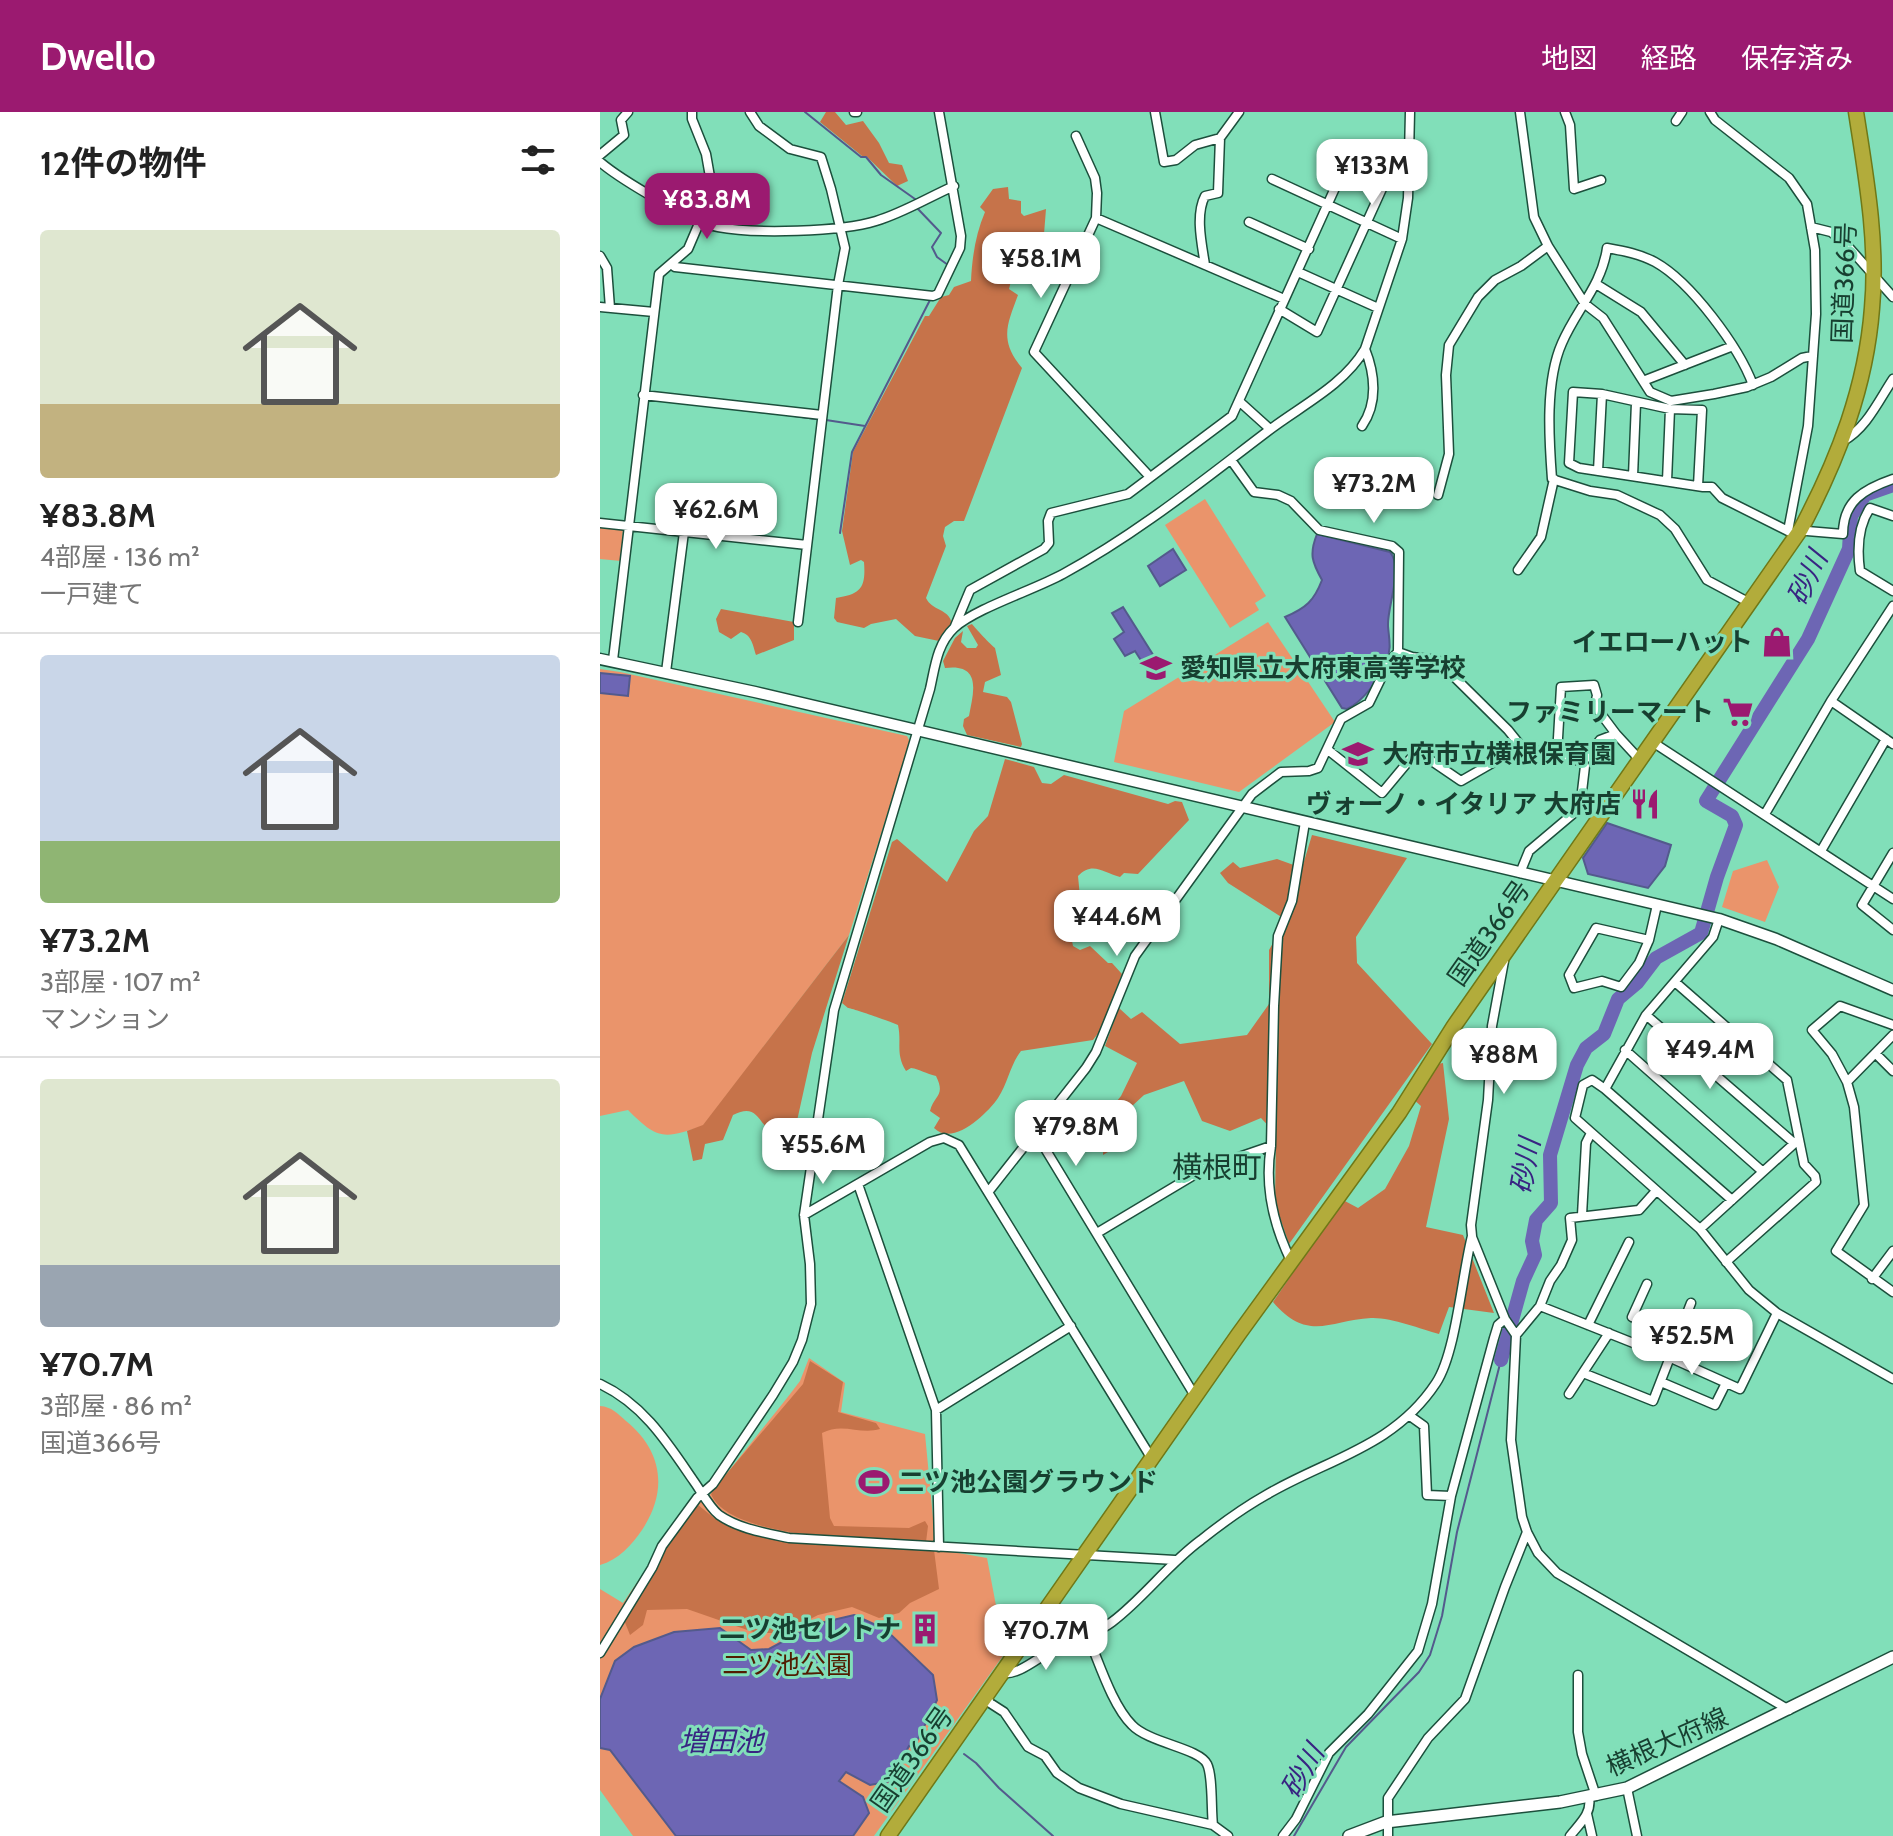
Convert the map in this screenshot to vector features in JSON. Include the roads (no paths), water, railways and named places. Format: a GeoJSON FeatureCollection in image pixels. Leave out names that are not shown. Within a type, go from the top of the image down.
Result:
{"type":"FeatureCollection","features":[{"type":"Feature","properties":{"kind":"highway","name":"国道366号"},"geometry":{"type":"LineString","coordinates":[[888,1836],[1291,1261],[1391,1124],[1454,1026],[1750,603],[1817,498],[1842,441],[1864,367],[1872,306],[1870,204],[1856,112]]}},
{"type":"Feature","properties":{"kind":"main road","name":"横根大府線"},"geometry":{"type":"LineString","coordinates":[[1349,1836],[1386,1822],[1593,1797],[1627,1788],[1893,1657]]}},
{"type":"Feature","properties":{"kind":"street"},"geometry":{"type":"LineString","coordinates":[[600,155],[624,135],[621,120],[628,112]]}},
{"type":"Feature","properties":{"kind":"street"},"geometry":{"type":"LineString","coordinates":[[613,660],[659,274],[688,249],[697,220],[707,209],[713,194],[706,154],[692,112]]}},
{"type":"Feature","properties":{"kind":"street"},"geometry":{"type":"LineString","coordinates":[[750,112],[759,126],[790,149],[821,157],[845,248],[798,622]]}},
{"type":"Feature","properties":{"kind":"street"},"geometry":{"type":"LineString","coordinates":[[671,264],[675,267],[933,296],[938,294],[960,248],[954,186],[939,112]]}},
{"type":"Feature","properties":{"kind":"street"},"geometry":{"type":"LineString","coordinates":[[1155,112],[1164,162],[1176,160],[1195,145],[1220,138]]}},
{"type":"Feature","properties":{"kind":"street"},"geometry":{"type":"LineString","coordinates":[[1205,265],[1201,203],[1205,196],[1218,193],[1220,138],[1239,112]]}},
{"type":"Feature","properties":{"kind":"street"},"geometry":{"type":"LineString","coordinates":[[955,627],[1086,562],[1155,517],[1270,429],[1339,382],[1356,364],[1365,349],[1402,239],[1408,198],[1410,112]]}},
{"type":"Feature","properties":{"kind":"street"},"geometry":{"type":"LineString","coordinates":[[1520,112],[1534,217],[1548,246],[1585,304],[1603,318],[1650,392],[1671,401],[1753,385],[1802,358],[1812,356]]}},
{"type":"Feature","properties":{"kind":"street"},"geometry":{"type":"LineString","coordinates":[[1565,112],[1570,125],[1574,189],[1601,180]]}},
{"type":"Feature","properties":{"kind":"street"},"geometry":{"type":"LineString","coordinates":[[1676,121],[1682,112]]}},
{"type":"Feature","properties":{"kind":"street"},"geometry":{"type":"LineString","coordinates":[[1710,112],[1715,120],[1796,185],[1807,204],[1815,262],[1816,314],[1797,532]]}},
{"type":"Feature","properties":{"kind":"street"},"geometry":{"type":"LineString","coordinates":[[1076,136],[1095,178],[1096,218],[1034,352],[1150,477]]}},
{"type":"Feature","properties":{"kind":"street"},"geometry":{"type":"LineString","coordinates":[[600,162],[697,220],[716,227],[742,229],[841,228],[877,221],[954,186]]}},
{"type":"Feature","properties":{"kind":"street"},"geometry":{"type":"LineString","coordinates":[[600,1653],[662,1546],[697,1498],[703,1495],[773,1395],[802,1340],[811,1304],[804,1215],[834,1010],[930,689],[937,654],[944,640],[955,627],[970,590],[1044,549],[1049,543],[1048,521],[1051,513],[1128,494],[1232,416],[1344,168]]}},
{"type":"Feature","properties":{"kind":"street"},"geometry":{"type":"LineString","coordinates":[[1272,179],[1402,239]]}},
{"type":"Feature","properties":{"kind":"street"},"geometry":{"type":"LineString","coordinates":[[1279,309],[1317,332],[1385,182]]}},
{"type":"Feature","properties":{"kind":"street"},"geometry":{"type":"LineString","coordinates":[[1096,218],[1284,299]]}},
{"type":"Feature","properties":{"kind":"street"},"geometry":{"type":"LineString","coordinates":[[1249,222],[1309,249]]}},
{"type":"Feature","properties":{"kind":"street"},"geometry":{"type":"LineString","coordinates":[[1811,227],[1831,232],[1844,242],[1893,297]]}},
{"type":"Feature","properties":{"kind":"street"},"geometry":{"type":"LineString","coordinates":[[1438,495],[1449,454],[1446,375],[1449,345],[1478,297],[1495,280],[1548,246]]}},
{"type":"Feature","properties":{"kind":"street"},"geometry":{"type":"LineString","coordinates":[[1518,570],[1541,537],[1554,479],[1548,429],[1560,347],[1601,274],[1607,248],[1631,252],[1657,263],[1679,280],[1745,363],[1753,385]]}},
{"type":"Feature","properties":{"kind":"street"},"geometry":{"type":"LineString","coordinates":[[600,256],[607,268],[610,308]]}},
{"type":"Feature","properties":{"kind":"street"},"geometry":{"type":"LineString","coordinates":[[1298,272],[1378,308]]}},
{"type":"Feature","properties":{"kind":"street"},"geometry":{"type":"LineString","coordinates":[[1596,284],[1641,312],[1685,365]]}},
{"type":"Feature","properties":{"kind":"street"},"geometry":{"type":"LineString","coordinates":[[600,307],[654,312]]}},
{"type":"Feature","properties":{"kind":"street"},"geometry":{"type":"LineString","coordinates":[[1643,381],[1733,346]]}},
{"type":"Feature","properties":{"kind":"street"},"geometry":{"type":"LineString","coordinates":[[1362,426],[1370,414],[1373,371],[1365,349]]}},
{"type":"Feature","properties":{"kind":"street"},"geometry":{"type":"LineString","coordinates":[[1842,441],[1852,436],[1869,417],[1893,379]]}},
{"type":"Feature","properties":{"kind":"street"},"geometry":{"type":"LineString","coordinates":[[1698,486],[1702,410],[1670,409],[1576,391],[1571,395],[1569,463],[1573,467],[1698,486],[1712,487],[1722,498],[1797,532],[1843,534],[1845,514],[1863,491],[1893,479]]}},
{"type":"Feature","properties":{"kind":"street"},"geometry":{"type":"LineString","coordinates":[[1598,471],[1602,394]]}},
{"type":"Feature","properties":{"kind":"street"},"geometry":{"type":"LineString","coordinates":[[643,395],[822,415]]}},
{"type":"Feature","properties":{"kind":"street"},"geometry":{"type":"LineString","coordinates":[[1240,402],[1270,429]]}},
{"type":"Feature","properties":{"kind":"street"},"geometry":{"type":"LineString","coordinates":[[1633,476],[1636,403]]}},
{"type":"Feature","properties":{"kind":"street"},"geometry":{"type":"LineString","coordinates":[[1667,481],[1670,409]]}},
{"type":"Feature","properties":{"kind":"street"},"geometry":{"type":"LineString","coordinates":[[989,1191],[1034,1137],[1096,1052],[1135,956],[1258,787],[1280,773],[1318,768],[1341,719],[1369,703],[1389,662],[1398,652],[1399,552],[1382,543],[1319,530],[1291,501],[1278,495],[1254,492],[1231,460]]}},
{"type":"Feature","properties":{"kind":"street"},"geometry":{"type":"LineString","coordinates":[[1554,479],[1590,491],[1617,495],[1660,515],[1675,529],[1707,580],[1750,603]]}},
{"type":"Feature","properties":{"kind":"street"},"geometry":{"type":"LineString","coordinates":[[1893,516],[1870,508],[1863,519],[1858,552],[1860,571],[1893,591]]}},
{"type":"Feature","properties":{"kind":"street"},"geometry":{"type":"LineString","coordinates":[[600,523],[807,545]]}},
{"type":"Feature","properties":{"kind":"street"},"geometry":{"type":"LineString","coordinates":[[666,672],[684,532]]}},
{"type":"Feature","properties":{"kind":"street"},"geometry":{"type":"LineString","coordinates":[[1765,814],[1831,701],[1893,606]]}},
{"type":"Feature","properties":{"kind":"street"},"geometry":{"type":"LineString","coordinates":[[1398,652],[1435,659],[1508,730],[1525,751]]}},
{"type":"Feature","properties":{"kind":"street"},"geometry":{"type":"LineString","coordinates":[[600,659],[1717,919],[1776,939],[1893,990]]}},
{"type":"Feature","properties":{"kind":"street"},"geometry":{"type":"LineString","coordinates":[[1557,755],[1561,687],[1594,685],[1597,695],[1595,706],[1640,760]]}},
{"type":"Feature","properties":{"kind":"street"},"geometry":{"type":"LineString","coordinates":[[1821,851],[1889,741],[1831,701]]}},
{"type":"Feature","properties":{"kind":"street"},"geometry":{"type":"LineString","coordinates":[[1583,762],[1600,740],[1616,734]]}},
{"type":"Feature","properties":{"kind":"street"},"geometry":{"type":"LineString","coordinates":[[1654,743],[1893,899]]}},
{"type":"Feature","properties":{"kind":"street"},"geometry":{"type":"LineString","coordinates":[[1328,750],[1382,793],[1417,751],[1461,781],[1494,762],[1525,751],[1541,751],[1583,762]]}},
{"type":"Feature","properties":{"kind":"street"},"geometry":{"type":"LineString","coordinates":[[1520,873],[1529,851],[1574,813],[1581,800],[1583,762]]}},
{"type":"Feature","properties":{"kind":"street"},"geometry":{"type":"LineString","coordinates":[[1291,1261],[1276,1229],[1268,1163],[1278,936],[1292,901],[1305,822]]}},
{"type":"Feature","properties":{"kind":"street"},"geometry":{"type":"LineString","coordinates":[[1893,853],[1862,905],[1893,930]]}},
{"type":"Feature","properties":{"kind":"street"},"geometry":{"type":"LineString","coordinates":[[1649,940],[1596,928],[1569,975],[1574,988],[1602,981],[1621,987],[1639,963],[1649,940],[1657,905]]}},
{"type":"Feature","properties":{"kind":"street"},"geometry":{"type":"LineString","coordinates":[[1605,1089],[1646,1015],[1713,937],[1717,919]]}},
{"type":"Feature","properties":{"kind":"street"},"geometry":{"type":"LineString","coordinates":[[1505,954],[1492,1026],[1488,1100],[1471,1225],[1472,1236],[1506,1321],[1516,1335],[1512,1455],[1527,1532],[1538,1553],[1557,1573],[1789,1710]]}},
{"type":"Feature","properties":{"kind":"street"},"geometry":{"type":"LineString","coordinates":[[1675,982],[1787,1080],[1797,1140],[1804,1164],[1815,1176],[1816,1182],[1726,1262]]}},
{"type":"Feature","properties":{"kind":"street"},"geometry":{"type":"LineString","coordinates":[[1893,1025],[1840,1006],[1812,1030],[1832,1054],[1847,1082],[1854,1107],[1864,1205],[1836,1251],[1893,1292]]}},
{"type":"Feature","properties":{"kind":"street"},"geometry":{"type":"LineString","coordinates":[[1646,1015],[1797,1140]]}},
{"type":"Feature","properties":{"kind":"street"},"geometry":{"type":"LineString","coordinates":[[1847,1082],[1893,1035]]}},
{"type":"Feature","properties":{"kind":"street"},"geometry":{"type":"LineString","coordinates":[[1625,1050],[1762,1171]]}},
{"type":"Feature","properties":{"kind":"street"},"geometry":{"type":"LineString","coordinates":[[1876,1054],[1893,1071]]}},
{"type":"Feature","properties":{"kind":"street"},"geometry":{"type":"LineString","coordinates":[[1732,1200],[1605,1089],[1592,1080],[1583,1085],[1575,1118],[1700,1229],[1749,1290],[1777,1313],[1893,1379]]}},
{"type":"Feature","properties":{"kind":"street"},"geometry":{"type":"LineString","coordinates":[[1582,1215],[1586,1143],[1591,1133]]}},
{"type":"Feature","properties":{"kind":"street"},"geometry":{"type":"LineString","coordinates":[[1034,1137],[1038,1137],[1196,1397]]}},
{"type":"Feature","properties":{"kind":"street"},"geometry":{"type":"LineString","coordinates":[[804,1215],[930,1142],[944,1138],[959,1145],[1152,1459]]}},
{"type":"Feature","properties":{"kind":"street"},"geometry":{"type":"LineString","coordinates":[[1700,1229],[1797,1140]]}},
{"type":"Feature","properties":{"kind":"street"},"geometry":{"type":"LineString","coordinates":[[1097,1233],[1204,1169],[1271,1146]]}},
{"type":"Feature","properties":{"kind":"street"},"geometry":{"type":"LineString","coordinates":[[858,1184],[936,1410],[939,1547]]}},
{"type":"Feature","properties":{"kind":"street"},"geometry":{"type":"LineString","coordinates":[[1516,1335],[1540,1306],[1572,1240],[1570,1218],[1639,1210],[1656,1191]]}},
{"type":"Feature","properties":{"kind":"street"},"geometry":{"type":"LineString","coordinates":[[1002,1673],[1012,1673],[1055,1649],[1088,1637],[1130,1607],[1175,1560],[1266,1494],[1379,1439],[1410,1416],[1437,1381],[1446,1361],[1472,1236]]}},
{"type":"Feature","properties":{"kind":"street"},"geometry":{"type":"LineString","coordinates":[[1588,1325],[1629,1242]]}},
{"type":"Feature","properties":{"kind":"street"},"geometry":{"type":"LineString","coordinates":[[1872,1279],[1893,1251]]}},
{"type":"Feature","properties":{"kind":"street"},"geometry":{"type":"LineString","coordinates":[[1647,1284],[1632,1317],[1679,1335]]}},
{"type":"Feature","properties":{"kind":"street"},"geometry":{"type":"LineString","coordinates":[[1583,1373],[1653,1401],[1691,1303]]}},
{"type":"Feature","properties":{"kind":"street"},"geometry":{"type":"LineString","coordinates":[[1540,1306],[1740,1389],[1777,1313]]}},
{"type":"Feature","properties":{"kind":"street"},"geometry":{"type":"LineString","coordinates":[[1283,1836],[1296,1819],[1329,1753],[1368,1714],[1418,1651],[1432,1604],[1451,1496],[1498,1325],[1506,1321]]}},
{"type":"Feature","properties":{"kind":"street"},"geometry":{"type":"LineString","coordinates":[[936,1410],[1071,1326]]}},
{"type":"Feature","properties":{"kind":"street"},"geometry":{"type":"LineString","coordinates":[[1569,1394],[1609,1333]]}},
{"type":"Feature","properties":{"kind":"street"},"geometry":{"type":"LineString","coordinates":[[1661,1382],[1715,1405],[1726,1383]]}},
{"type":"Feature","properties":{"kind":"street"},"geometry":{"type":"LineString","coordinates":[[600,1384],[621,1394],[644,1415],[659,1431],[717,1513],[734,1523],[789,1538],[1175,1560]]}},
{"type":"Feature","properties":{"kind":"street"},"geometry":{"type":"LineString","coordinates":[[1410,1416],[1424,1426],[1427,1495],[1451,1496]]}},
{"type":"Feature","properties":{"kind":"street"},"geometry":{"type":"LineString","coordinates":[[1388,1836],[1388,1798],[1393,1787],[1428,1738],[1465,1699],[1527,1532]]}},
{"type":"Feature","properties":{"kind":"street"},"geometry":{"type":"LineString","coordinates":[[1088,1637],[1129,1722],[1169,1746],[1196,1753],[1208,1766],[1213,1825]]}},
{"type":"Feature","properties":{"kind":"street"},"geometry":{"type":"LineString","coordinates":[[1570,1836],[1587,1814],[1593,1797],[1578,1732],[1578,1675]]}},
{"type":"Feature","properties":{"kind":"street"},"geometry":{"type":"LineString","coordinates":[[986,1696],[990,1703],[1004,1712],[1028,1747],[1045,1756],[1057,1773],[1079,1788],[1121,1804],[1213,1825],[1228,1836]]}},
{"type":"Feature","properties":{"kind":"street"},"geometry":{"type":"LineString","coordinates":[[1627,1788],[1637,1836]]}},
{"type":"Feature","properties":{"kind":"street"},"geometry":{"type":"LineString","coordinates":[[1587,1814],[1592,1836]]}},
{"type":"Feature","properties":{"kind":"water"},"geometry":{"type":"Polygon","coordinates":[[[1317,534],[1390,552],[1394,559],[1388,657],[1370,689],[1347,709],[1342,708],[1285,617],[1308,603],[1322,580],[1313,558],[1317,534]]]}},
{"type":"Feature","properties":{"kind":"water"},"geometry":{"type":"Polygon","coordinates":[[[1173,549],[1186,570],[1160,586],[1148,566],[1173,549]]]}},
{"type":"Feature","properties":{"kind":"water"},"geometry":{"type":"Polygon","coordinates":[[[1123,607],[1162,669],[1151,676],[1135,651],[1125,656],[1114,639],[1124,632],[1112,613],[1123,607]]]}},
{"type":"Feature","properties":{"kind":"water"},"geometry":{"type":"Polygon","coordinates":[[[600,673],[630,676],[628,696],[600,693],[600,673]]]}},
{"type":"Feature","properties":{"kind":"water"},"geometry":{"type":"Polygon","coordinates":[[[1607,823],[1671,845],[1665,866],[1648,888],[1588,874],[1583,858],[1607,823]]]}},
{"type":"Feature","properties":{"kind":"water","name":"増田池"},"geometry":{"type":"Polygon","coordinates":[[[854,1615],[885,1629],[933,1675],[937,1700],[914,1747],[909,1746],[891,1781],[870,1785],[846,1772],[839,1781],[863,1797],[869,1813],[853,1836],[676,1836],[610,1750],[600,1748],[600,1699],[615,1661],[634,1647],[674,1632],[720,1628],[751,1650],[769,1649],[816,1624],[854,1615]]]}},
{"type":"Feature","properties":{"kind":"waterway"},"geometry":{"type":"LineString","coordinates":[[805,112],[861,157],[866,157],[881,175],[915,199]]}},
{"type":"Feature","properties":{"kind":"waterway"},"geometry":{"type":"LineString","coordinates":[[918,209],[941,233],[932,247],[937,257],[948,265]]}},
{"type":"Feature","properties":{"kind":"waterway"},"geometry":{"type":"LineString","coordinates":[[840,533],[852,452],[930,300]]}},
{"type":"Feature","properties":{"kind":"waterway"},"geometry":{"type":"LineString","coordinates":[[742,410],[778,414]]}},
{"type":"Feature","properties":{"kind":"waterway"},"geometry":{"type":"LineString","coordinates":[[787,415],[816,419]]}},
{"type":"Feature","properties":{"kind":"waterway"},"geometry":{"type":"LineString","coordinates":[[826,420],[865,426]]}},
{"type":"Feature","properties":{"kind":"waterway","name":"砂川"},"geometry":{"type":"LineString","coordinates":[[1501,1360],[1523,1281],[1535,1255],[1532,1241],[1536,1220],[1551,1203],[1550,1155],[1577,1065],[1586,1048],[1604,1034],[1618,999],[1637,983],[1656,958],[1701,933],[1736,825],[1732,816],[1706,801],[1808,639],[1849,549],[1851,516],[1865,495],[1893,485]]}},
{"type":"Feature","properties":{"kind":"waterway","name":"砂川"},"geometry":{"type":"LineString","coordinates":[[1294,1836],[1346,1747],[1419,1672],[1430,1655],[1442,1616],[1457,1532],[1501,1360]]}},
{"type":"Feature","properties":{"kind":"waterway","name":"砂川"},"geometry":{"type":"LineString","coordinates":[[964,1754],[1053,1836]]}},
{"type":"Feature","properties":{"kind":"place","name":"イエローハット"},"geometry":{"type":"Point","coordinates":[1777,642]}},
{"type":"Feature","properties":{"kind":"place","name":"愛知県立大府東高等学校"},"geometry":{"type":"Point","coordinates":[1156,668]}},
{"type":"Feature","properties":{"kind":"place","name":"ファミリーマート"},"geometry":{"type":"Point","coordinates":[1738,712]}},
{"type":"Feature","properties":{"kind":"place","name":"大府市立横根保育園"},"geometry":{"type":"Point","coordinates":[1358,754]}},
{"type":"Feature","properties":{"kind":"place","name":"ヴォーノ・イタリア 大府店"},"geometry":{"type":"Point","coordinates":[1645,804]}},
{"type":"Feature","properties":{"kind":"place","name":"二ツ池公園グラウンド"},"geometry":{"type":"Point","coordinates":[874,1482]}},
{"type":"Feature","properties":{"kind":"place","name":"二ツ池セレトナ"},"geometry":{"type":"Point","coordinates":[925,1629]}},
{"type":"Feature","properties":{"kind":"district","name":"横根町"},"geometry":{"type":"Point","coordinates":[1217,1167]}},
{"type":"Feature","properties":{"kind":"park label","name":"二ツ池公園"},"geometry":{"type":"Point","coordinates":[787,1665]}}]}
